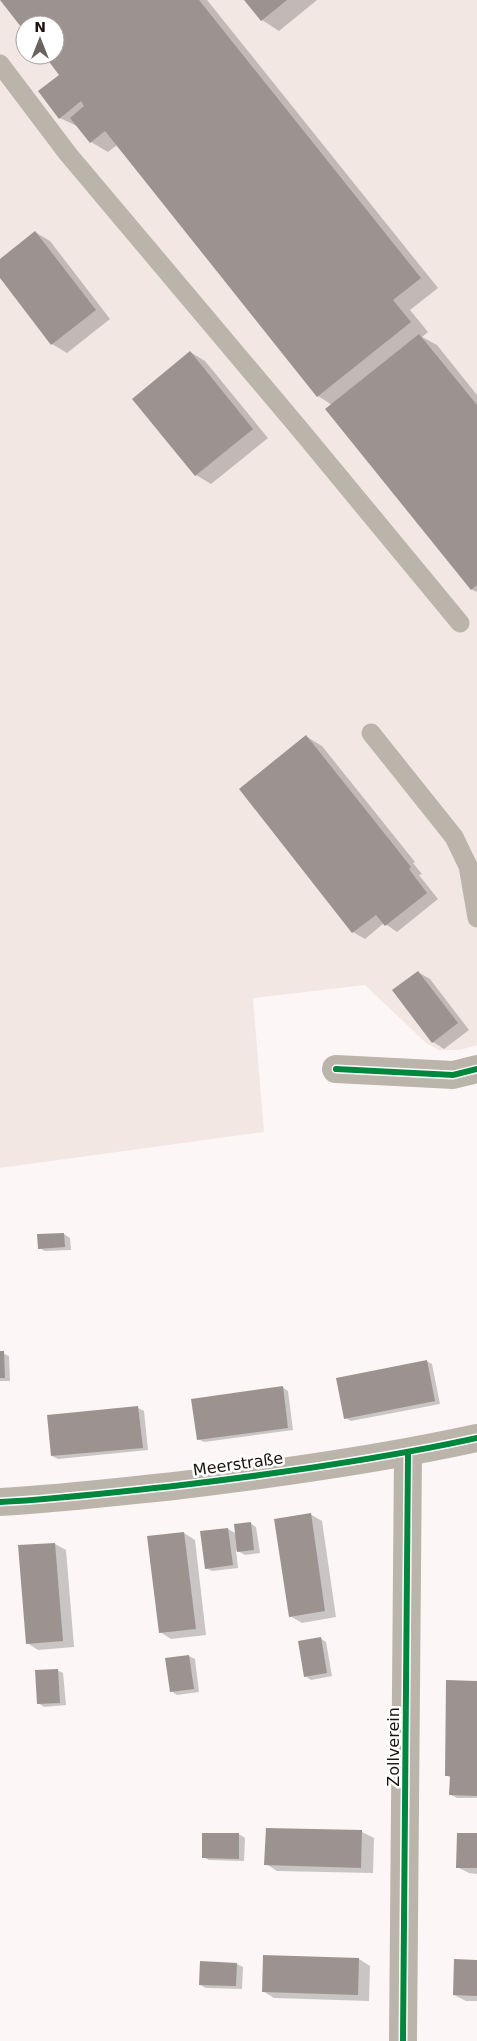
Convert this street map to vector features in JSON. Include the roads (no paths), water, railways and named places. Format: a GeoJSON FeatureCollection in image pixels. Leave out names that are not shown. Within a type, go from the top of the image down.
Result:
{"type":"FeatureCollection","features":[{"type":"Feature","properties":{"kind":"street"},"geometry":{"type":"LineString","coordinates":[[336,1069],[453,1075],[477,1069]]}},
{"type":"Feature","properties":{"kind":"street","name":"Meerstraße"},"geometry":{"type":"LineString","coordinates":[[0,1502],[57,1499],[232,1479],[408,1453],[477,1438]]}},
{"type":"Feature","properties":{"kind":"street","name":"Zollverein"},"geometry":{"type":"LineString","coordinates":[[403,2041],[408,1453]]}},
{"type":"Feature","properties":{"kind":"lane"},"geometry":{"type":"LineString","coordinates":[[0,64],[68,154],[303,432],[460,623]]}},
{"type":"Feature","properties":{"kind":"lane"},"geometry":{"type":"LineString","coordinates":[[371,733],[454,837],[468,866],[477,918]]}}]}
